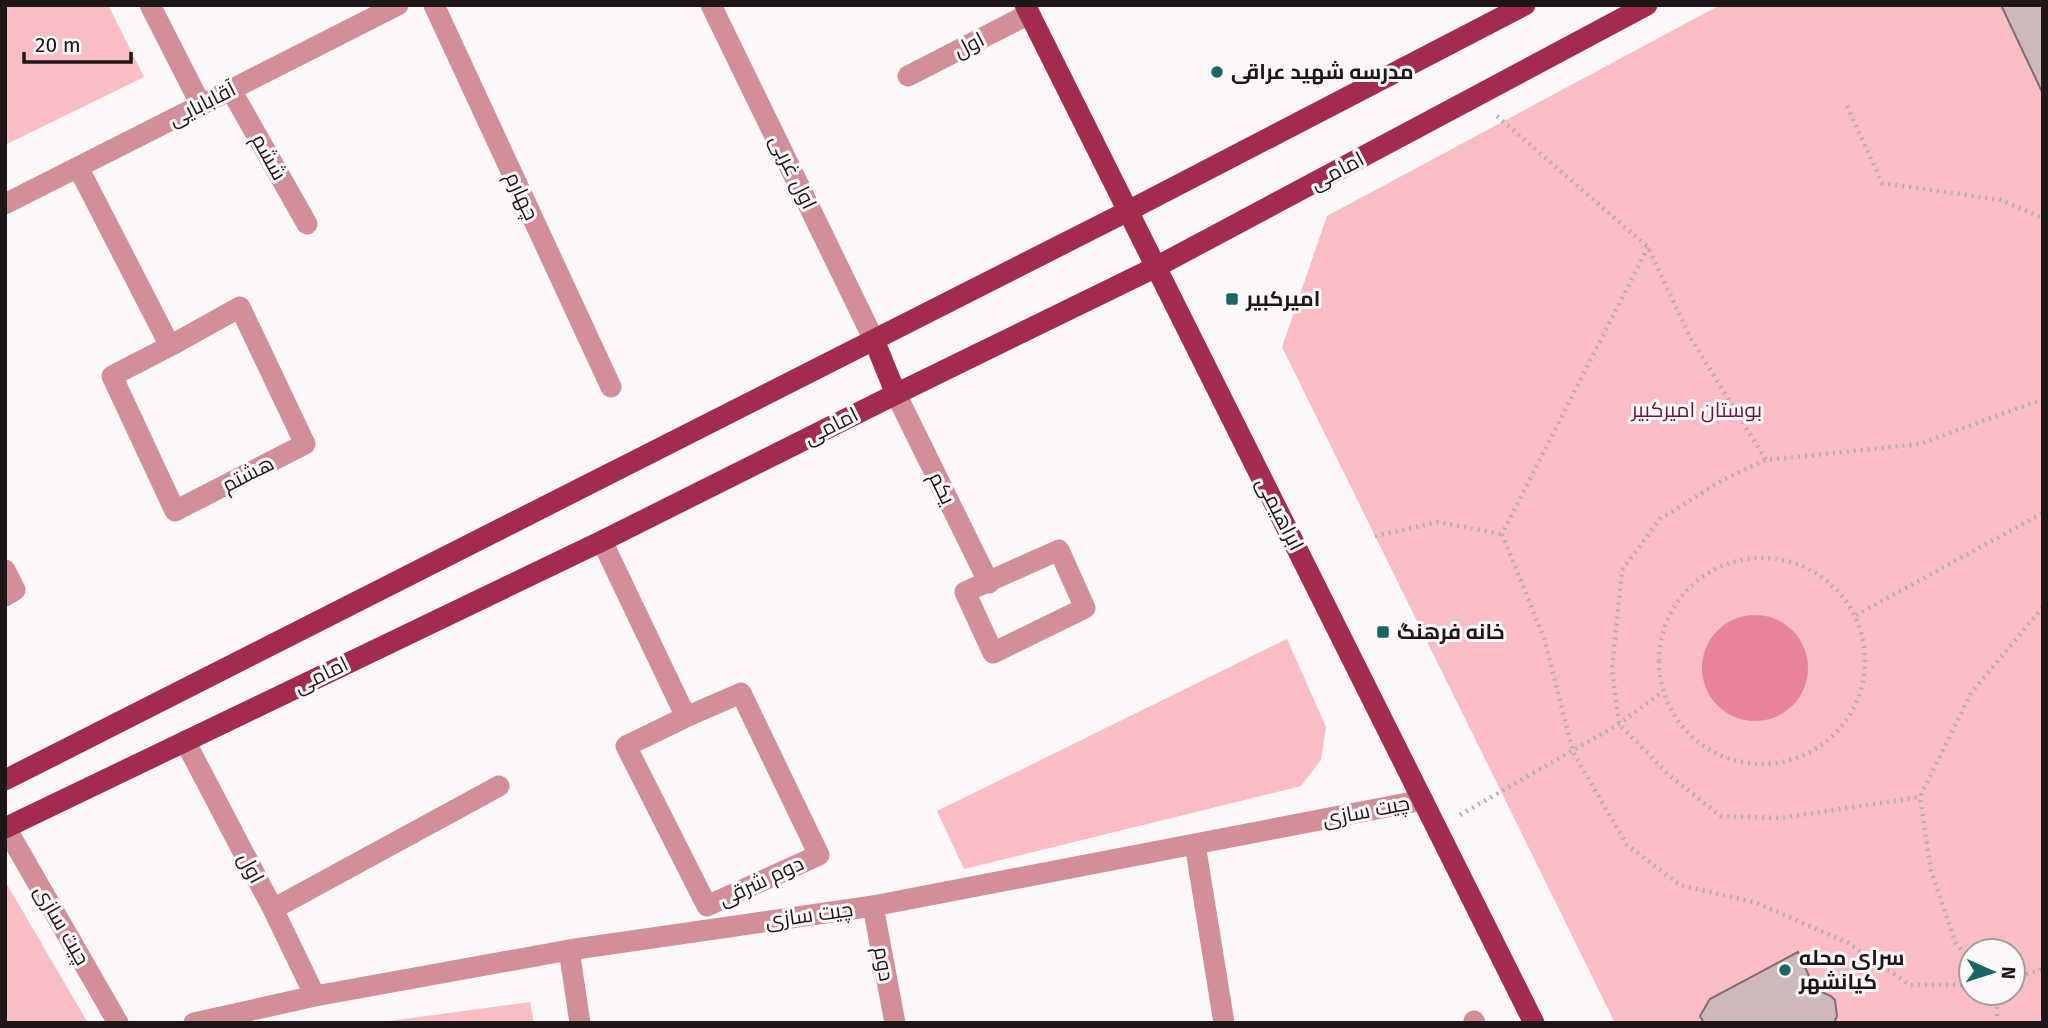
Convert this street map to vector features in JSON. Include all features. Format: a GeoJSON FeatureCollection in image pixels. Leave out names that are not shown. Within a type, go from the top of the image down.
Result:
{"type":"FeatureCollection","features":[{"type":"Feature","properties":{"kind":"main road"},"geometry":{"type":"LineString","coordinates":[[5,780],[1128,211],[1525,5]]}},
{"type":"Feature","properties":{"kind":"main road","name":"امامی"},"geometry":{"type":"LineString","coordinates":[[6,828],[602,541],[1156,267],[1647,5]]}},
{"type":"Feature","properties":{"kind":"main road","name":"ابراهیمی"},"geometry":{"type":"LineString","coordinates":[[1027,10],[1534,1023]]}},
{"type":"Feature","properties":{"kind":"main road"},"geometry":{"type":"LineString","coordinates":[[874,340],[896,394]]}},
{"type":"Feature","properties":{"kind":"street"},"geometry":{"type":"LineString","coordinates":[[150,5],[201,105]]}},
{"type":"Feature","properties":{"kind":"street","name":"آقابابایی"},"geometry":{"type":"LineString","coordinates":[[5,204],[231,90],[357,15],[398,5]]}},
{"type":"Feature","properties":{"kind":"street","name":"چهارم"},"geometry":{"type":"LineString","coordinates":[[434,5],[611,387]]}},
{"type":"Feature","properties":{"kind":"street","name":"اول غربی"},"geometry":{"type":"LineString","coordinates":[[711,5],[874,340]]}},
{"type":"Feature","properties":{"kind":"street","name":"اول"},"geometry":{"type":"LineString","coordinates":[[908,76],[1027,10]]}},
{"type":"Feature","properties":{"kind":"street","name":"ششم"},"geometry":{"type":"LineString","coordinates":[[231,90],[307,224]]}},
{"type":"Feature","properties":{"kind":"street"},"geometry":{"type":"LineString","coordinates":[[78,167],[170,346]]}},
{"type":"Feature","properties":{"kind":"street","name":"هشتم"},"geometry":{"type":"LineString","coordinates":[[240,307],[305,444],[175,511],[112,376],[170,346],[240,307]]}},
{"type":"Feature","properties":{"kind":"street","name":"یکم"},"geometry":{"type":"LineString","coordinates":[[896,394],[989,583]]}},
{"type":"Feature","properties":{"kind":"street"},"geometry":{"type":"LineString","coordinates":[[602,541],[686,717]]}},
{"type":"Feature","properties":{"kind":"street"},"geometry":{"type":"LineString","coordinates":[[1059,550],[1085,608],[993,653],[965,592],[989,583],[1059,550]]}},
{"type":"Feature","properties":{"kind":"street"},"geometry":{"type":"LineString","coordinates":[[5,570],[15,590],[5,596]]}},
{"type":"Feature","properties":{"kind":"street","name":"دوم شرقی"},"geometry":{"type":"LineString","coordinates":[[741,693],[819,855],[708,905],[626,746],[686,717],[741,693]]}},
{"type":"Feature","properties":{"kind":"street","name":"اول"},"geometry":{"type":"LineString","coordinates":[[185,741],[273,909],[314,996]]}},
{"type":"Feature","properties":{"kind":"street"},"geometry":{"type":"LineString","coordinates":[[273,909],[499,786]]}},
{"type":"Feature","properties":{"kind":"street","name":"چیت سازی"},"geometry":{"type":"LineString","coordinates":[[194,1023],[314,996],[569,950],[873,906],[1423,800]]}},
{"type":"Feature","properties":{"kind":"street","name":"چیت سازی"},"geometry":{"type":"LineString","coordinates":[[6,828],[118,1023]]}},
{"type":"Feature","properties":{"kind":"street"},"geometry":{"type":"LineString","coordinates":[[1195,844],[1224,1023]]}},
{"type":"Feature","properties":{"kind":"street","name":"دوم"},"geometry":{"type":"LineString","coordinates":[[873,906],[895,1023]]}},
{"type":"Feature","properties":{"kind":"street"},"geometry":{"type":"LineString","coordinates":[[569,950],[580,1023]]}},
{"type":"Feature","properties":{"kind":"path"},"geometry":{"type":"LineString","coordinates":[[1476,97],[1648,247],[1690,337],[1766,460]]}},
{"type":"Feature","properties":{"kind":"path"},"geometry":{"type":"LineString","coordinates":[[1847,106],[1882,183],[2001,200],[2043,218]]}},
{"type":"Feature","properties":{"kind":"path"},"geometry":{"type":"LineString","coordinates":[[1648,247],[1502,534],[1544,638],[1573,752],[1627,845],[1680,885],[1757,903],[1848,943],[1910,985],[1957,985]]}},
{"type":"Feature","properties":{"kind":"path"},"geometry":{"type":"LineString","coordinates":[[1920,797],[1781,818],[1721,816],[1670,776],[1619,724],[1612,670],[1622,570],[1660,519],[1721,481],[1766,460],[1920,444],[2043,399]]}},
{"type":"Feature","properties":{"kind":"path"},"geometry":{"type":"LineString","coordinates":[[1856,616],[2043,513]]}},
{"type":"Feature","properties":{"kind":"path"},"geometry":{"type":"LineString","coordinates":[[1375,536],[1438,522],[1502,534]]}},
{"type":"Feature","properties":{"kind":"path"},"geometry":{"type":"LineString","coordinates":[[1775,558],[1808,568],[1836,588],[1856,616],[1865,649],[1864,683],[1851,715],[1829,741],[1800,759],[1766,766],[1732,762],[1701,747],[1677,722],[1662,692],[1658,657],[1665,623],[1682,594],[1709,571],[1741,559],[1775,558]]}},
{"type":"Feature","properties":{"kind":"path"},"geometry":{"type":"LineString","coordinates":[[1957,945],[1931,871],[1920,797],[1971,693],[2043,607]]}},
{"type":"Feature","properties":{"kind":"path"},"geometry":{"type":"LineString","coordinates":[[1436,827],[1485,803],[1573,752],[1619,724],[1662,692]]}},
{"type":"Feature","properties":{"kind":"green space"},"geometry":{"type":"Polygon","coordinates":[[[5,5],[108,5],[144,77],[5,145],[5,5]]]}},
{"type":"Feature","properties":{"kind":"green space","name":"بوستان امیرکبیر"},"geometry":{"type":"Polygon","coordinates":[[[1720,5],[2043,5],[2043,1023],[1615,1023],[1282,347],[1327,216],[1720,5]]]}},
{"type":"Feature","properties":{"kind":"green space"},"geometry":{"type":"Polygon","coordinates":[[[1287,639],[1326,727],[1321,760],[1301,786],[964,869],[937,811],[1287,639]]]}},
{"type":"Feature","properties":{"kind":"green space"},"geometry":{"type":"Polygon","coordinates":[[[5,881],[88,1023],[5,1023],[5,881]]]}},
{"type":"Feature","properties":{"kind":"green space"},"geometry":{"type":"Polygon","coordinates":[[[530,1002],[534,1023],[375,1023],[530,1002]]]}},
{"type":"Feature","properties":{"kind":"shaded area"},"geometry":{"type":"Polygon","coordinates":[[[1755,615],[1775,619],[1792,631],[1804,648],[1808,668],[1804,688],[1792,705],[1775,717],[1755,721],[1735,717],[1718,705],[1706,688],[1702,668],[1706,648],[1718,631],[1735,619],[1755,615]]]}},
{"type":"Feature","properties":{"kind":"building"},"geometry":{"type":"Polygon","coordinates":[[[2001,5],[2043,5],[2043,94],[2001,5]]]}},
{"type":"Feature","properties":{"kind":"building","name":"سرای محله کیانشهر"},"geometry":{"type":"Polygon","coordinates":[[[1798,952],[1815,989],[1835,1000],[1837,1016],[1834,1023],[1704,1023],[1700,1016],[1710,999],[1798,952]]]}},
{"type":"Feature","properties":{"kind":"place","name":"مدرسه شهید عراقی"},"geometry":{"type":"Point","coordinates":[1217,72]}},
{"type":"Feature","properties":{"kind":"place","name":"امیرکبیر"},"geometry":{"type":"Point","coordinates":[1232,299]}},
{"type":"Feature","properties":{"kind":"place","name":"خانه فرهنگ"},"geometry":{"type":"Point","coordinates":[1383,632]}},
{"type":"Feature","properties":{"kind":"place","name":"سرای محله کیانشهر"},"geometry":{"type":"Point","coordinates":[1785,970]}}]}
